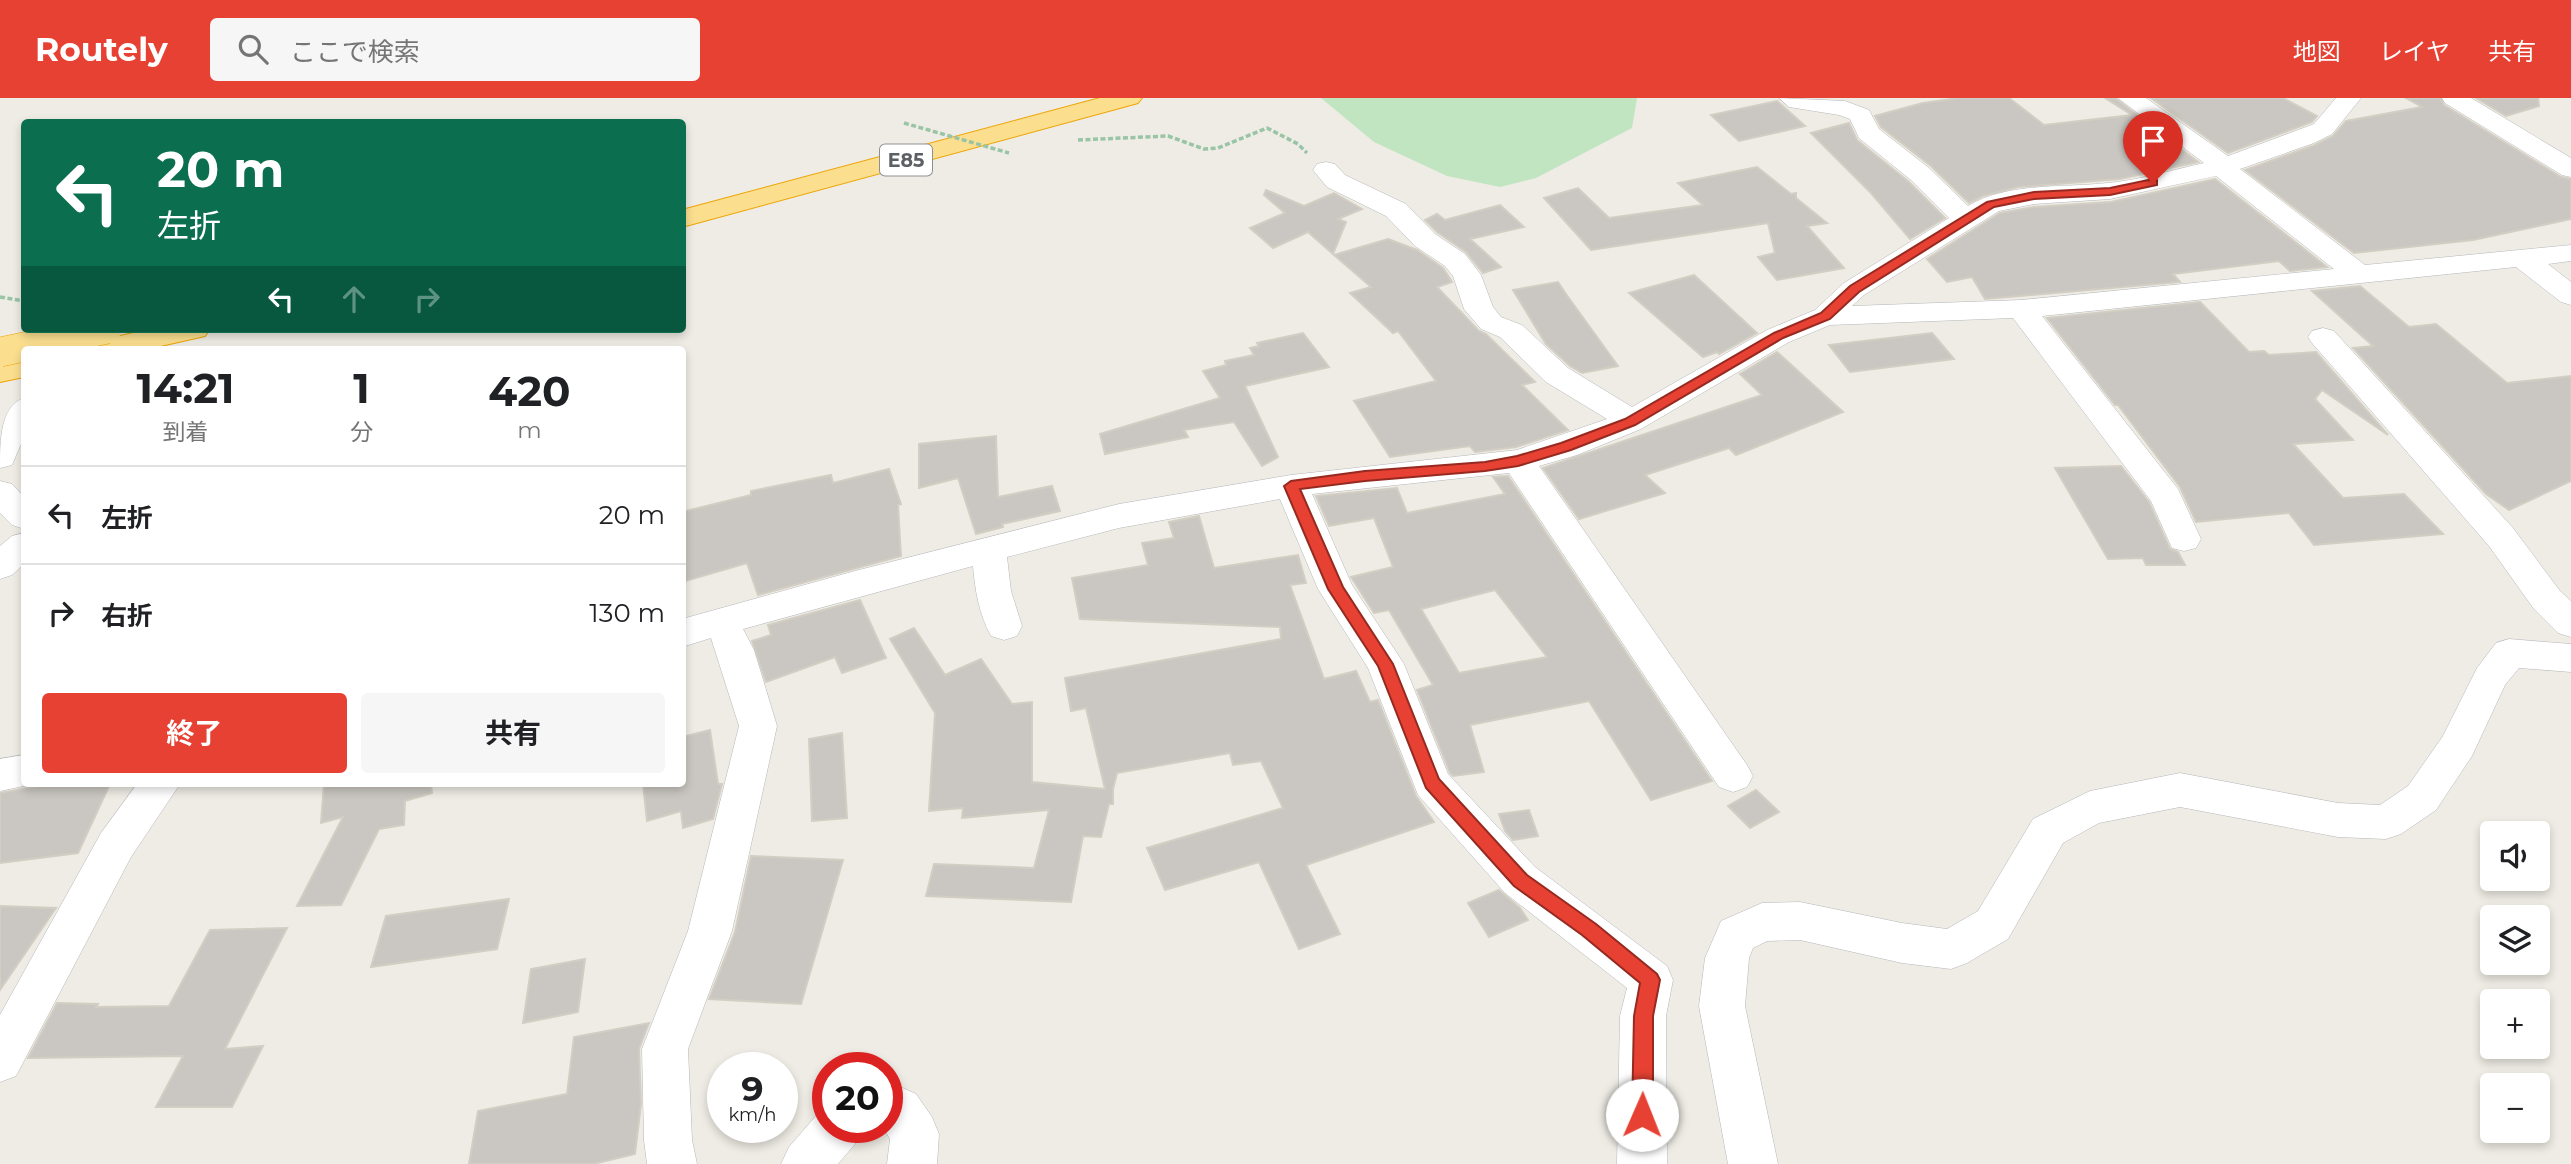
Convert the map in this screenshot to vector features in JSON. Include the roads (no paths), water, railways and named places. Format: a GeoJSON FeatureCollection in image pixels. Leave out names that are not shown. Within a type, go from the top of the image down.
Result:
{"type":"FeatureCollection","features":[{"type":"Feature","properties":{"kind":"highway","name":"E85"},"geometry":{"type":"LineString","coordinates":[[686,200],[980,125],[1073,98]]}},
{"type":"Feature","properties":{"kind":"highway","name":"E85"},"geometry":{"type":"LineString","coordinates":[[686,218],[993,137],[1129,98]]}},
{"type":"Feature","properties":{"kind":"highway"},"geometry":{"type":"LineString","coordinates":[[28,346],[88,333]]}},
{"type":"Feature","properties":{"kind":"highway"},"geometry":{"type":"LineString","coordinates":[[118,346],[176,333]]}},
{"type":"Feature","properties":{"kind":"highway"},"geometry":{"type":"LineString","coordinates":[[0,352],[21,347]]}},
{"type":"Feature","properties":{"kind":"highway"},"geometry":{"type":"LineString","coordinates":[[0,372],[21,368]]}},
{"type":"Feature","properties":{"kind":"street"},"geometry":{"type":"LineString","coordinates":[[1791,98],[1798,102],[1859,107],[1868,133],[1920,173],[1965,218]]}},
{"type":"Feature","properties":{"kind":"street"},"geometry":{"type":"LineString","coordinates":[[2130,98],[2222,166],[2360,275]]}},
{"type":"Feature","properties":{"kind":"street"},"geometry":{"type":"LineString","coordinates":[[702,628],[855,584],[1119,516],[1291,486],[1518,461],[1566,447],[1630,422],[1778,336],[1825,316],[1854,289],[1965,218],[2004,200],[2110,191],[2222,166],[2305,138],[2323,128],[2349,98]]}},
{"type":"Feature","properties":{"kind":"street"},"geometry":{"type":"LineString","coordinates":[[2454,98],[2571,169]]}},
{"type":"Feature","properties":{"kind":"street"},"geometry":{"type":"LineString","coordinates":[[1326,170],[1336,181],[1396,210],[1425,240],[1455,260],[1467,275],[1479,309],[1491,323],[1511,331],[1557,375],[1610,406],[1630,422]]}},
{"type":"Feature","properties":{"kind":"street"},"geometry":{"type":"LineString","coordinates":[[1825,316],[2021,309],[2571,253]]}},
{"type":"Feature","properties":{"kind":"street"},"geometry":{"type":"LineString","coordinates":[[2521,257],[2571,296]]}},
{"type":"Feature","properties":{"kind":"street"},"geometry":{"type":"LineString","coordinates":[[2021,309],[2166,497],[2184,540]]}},
{"type":"Feature","properties":{"kind":"street"},"geometry":{"type":"LineString","coordinates":[[2323,337],[2501,537],[2547,600],[2571,623]]}},
{"type":"Feature","properties":{"kind":"street"},"geometry":{"type":"LineString","coordinates":[[0,457],[21,410]]}},
{"type":"Feature","properties":{"kind":"street"},"geometry":{"type":"LineString","coordinates":[[1518,461],[1584,553],[1683,707],[1732,776]]}},
{"type":"Feature","properties":{"kind":"street"},"geometry":{"type":"LineString","coordinates":[[1291,486],[1336,589],[1385,664],[1432,783],[1520,880],[1589,930],[1651,980],[1643,1016],[1642,1164]]}},
{"type":"Feature","properties":{"kind":"street"},"geometry":{"type":"LineString","coordinates":[[0,492],[21,514]]}},
{"type":"Feature","properties":{"kind":"street"},"geometry":{"type":"LineString","coordinates":[[21,548],[0,568],[21,578]]}},
{"type":"Feature","properties":{"kind":"street"},"geometry":{"type":"LineString","coordinates":[[989,551],[993,591],[1004,626]]}},
{"type":"Feature","properties":{"kind":"street"},"geometry":{"type":"LineString","coordinates":[[672,1164],[668,1140],[664,1049],[710,930],[758,726],[735,650],[702,628]]}},
{"type":"Feature","properties":{"kind":"street"},"geometry":{"type":"LineString","coordinates":[[1753,1164],[1722,1006],[1727,958],[1736,934],[1762,922],[1800,921],[1902,943],[1951,949],[1993,925],[2048,831],[2090,808],[2180,790],[2338,820],[2386,821],[2422,797],[2458,745],[2490,678],[2509,653],[2571,658]]}},
{"type":"Feature","properties":{"kind":"street"},"geometry":{"type":"LineString","coordinates":[[0,775],[21,772]]}},
{"type":"Feature","properties":{"kind":"street"},"geometry":{"type":"LineString","coordinates":[[0,1060],[116,845],[158,787]]}},
{"type":"Feature","properties":{"kind":"street"},"geometry":{"type":"LineString","coordinates":[[903,1116],[915,1134],[912,1164]]}},
{"type":"Feature","properties":{"kind":"street"},"geometry":{"type":"LineString","coordinates":[[806,1164],[824,1143]]}}]}
